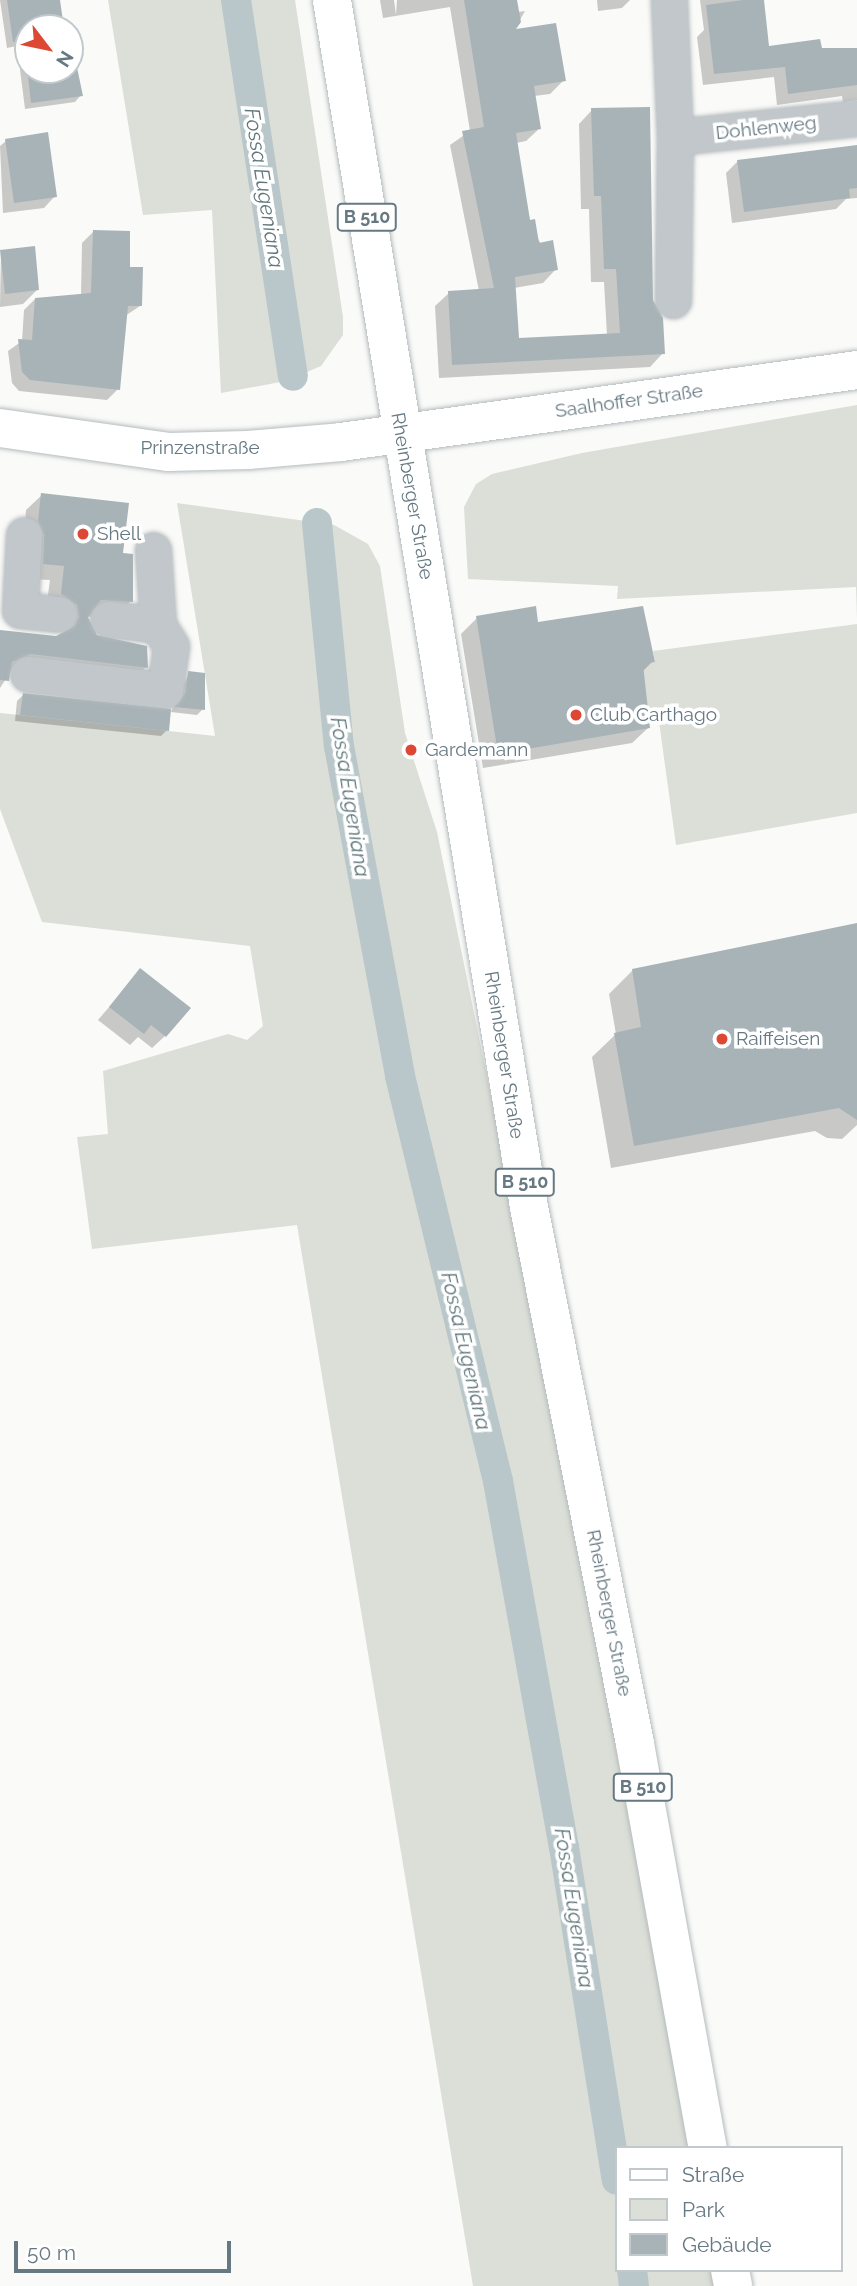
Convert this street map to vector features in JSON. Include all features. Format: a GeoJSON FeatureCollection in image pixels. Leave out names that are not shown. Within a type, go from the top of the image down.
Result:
{"type":"FeatureCollection","features":[{"type":"Feature","properties":{"kind":"main road","name":"Rheinberger Straße"},"geometry":{"type":"LineString","coordinates":[[332,0],[400,433],[544,1291],[635,1744],[708,2146]]}},
{"type":"Feature","properties":{"kind":"main road","name":"Saalhoffer Straße"},"geometry":{"type":"LineString","coordinates":[[400,433],[857,370]]}},
{"type":"Feature","properties":{"kind":"main road","name":"Prinzenstraße"},"geometry":{"type":"LineString","coordinates":[[0,428],[169,452],[248,450],[400,433]]}},
{"type":"Feature","properties":{"kind":"street"},"geometry":{"type":"LineString","coordinates":[[669,0],[675,137],[673,300]]}},
{"type":"Feature","properties":{"kind":"street","name":"Dohlenweg"},"geometry":{"type":"LineString","coordinates":[[675,137],[857,118]]}},
{"type":"Feature","properties":{"kind":"street"},"geometry":{"type":"LineString","coordinates":[[24,535],[20,610],[59,614]]}},
{"type":"Feature","properties":{"kind":"street"},"geometry":{"type":"LineString","coordinates":[[29,674],[165,690],[171,646],[158,625],[153,550]]}},
{"type":"Feature","properties":{"kind":"street"},"geometry":{"type":"LineString","coordinates":[[108,619],[158,625]]}},
{"type":"Feature","properties":{"kind":"green space"},"geometry":{"type":"Polygon","coordinates":[[[108,0],[295,0],[343,317],[343,335],[321,366],[286,381],[221,393],[212,210],[143,215],[108,0]]]}},
{"type":"Feature","properties":{"kind":"green space"},"geometry":{"type":"Polygon","coordinates":[[[857,405],[857,619],[856,587],[617,599],[618,586],[468,579],[464,507],[476,484],[492,474],[582,453],[857,405]]]}},
{"type":"Feature","properties":{"kind":"green space"},"geometry":{"type":"Polygon","coordinates":[[[177,503],[334,525],[368,544],[380,566],[405,733],[437,832],[578,1522],[694,2146],[616,2146],[616,2272],[715,2272],[718,2286],[473,2286],[297,1225],[92,1249],[77,1137],[108,1134],[103,1071],[228,1034],[247,1040],[263,1026],[250,946],[42,922],[0,809],[0,713],[215,736],[177,503]]]}},
{"type":"Feature","properties":{"kind":"green space"},"geometry":{"type":"Polygon","coordinates":[[[857,624],[857,813],[676,845],[657,707],[644,709],[638,664],[655,662],[653,651],[857,624]]]}},
{"type":"Feature","properties":{"kind":"building"},"geometry":{"type":"Polygon","coordinates":[[[7,0],[60,0],[62,14],[14,14],[13,42],[7,0]]]}},
{"type":"Feature","properties":{"kind":"building"},"geometry":{"type":"Polygon","coordinates":[[[464,0],[517,0],[521,22],[516,29],[556,23],[566,81],[534,86],[541,129],[516,133],[530,220],[535,219],[539,243],[553,240],[558,270],[515,277],[519,338],[620,333],[616,269],[604,269],[601,196],[594,196],[591,108],[650,107],[653,300],[663,318],[665,354],[452,365],[448,291],[494,288],[462,131],[484,127],[464,0]]]}},
{"type":"Feature","properties":{"kind":"building"},"geometry":{"type":"Polygon","coordinates":[[[764,0],[769,46],[820,39],[822,48],[857,48],[857,85],[788,94],[785,67],[714,74],[706,5],[764,0]]]}},
{"type":"Feature","properties":{"kind":"building"},"geometry":{"type":"Polygon","coordinates":[[[29,84],[80,84],[83,96],[31,103],[29,84]]]}},
{"type":"Feature","properties":{"kind":"building"},"geometry":{"type":"Polygon","coordinates":[[[48,132],[57,197],[14,203],[5,139],[48,132]]]}},
{"type":"Feature","properties":{"kind":"building"},"geometry":{"type":"Polygon","coordinates":[[[857,145],[857,188],[849,189],[850,198],[744,212],[737,160],[857,145]]]}},
{"type":"Feature","properties":{"kind":"building"},"geometry":{"type":"Polygon","coordinates":[[[93,230],[130,231],[130,267],[143,267],[142,306],[128,306],[120,390],[30,380],[22,372],[18,339],[32,340],[35,298],[91,293],[93,230]]]}},
{"type":"Feature","properties":{"kind":"building"},"geometry":{"type":"Polygon","coordinates":[[[35,246],[39,290],[5,294],[0,250],[35,246]]]}},
{"type":"Feature","properties":{"kind":"building"},"geometry":{"type":"Polygon","coordinates":[[[41,493],[129,503],[123,553],[133,554],[133,602],[101,600],[88,617],[97,635],[147,646],[148,668],[30,654],[12,662],[9,681],[0,680],[0,630],[56,636],[75,626],[79,617],[77,605],[61,594],[64,566],[43,564],[44,535],[38,521],[41,493]]]}},
{"type":"Feature","properties":{"kind":"building"},"geometry":{"type":"Polygon","coordinates":[[[536,606],[538,622],[643,606],[655,662],[643,664],[650,728],[498,754],[476,616],[536,606]]]}},
{"type":"Feature","properties":{"kind":"building"},"geometry":{"type":"Polygon","coordinates":[[[188,671],[205,673],[205,710],[175,707],[185,693],[188,671]]]}},
{"type":"Feature","properties":{"kind":"building"},"geometry":{"type":"Polygon","coordinates":[[[23,693],[171,709],[169,731],[20,715],[23,693]]]}},
{"type":"Feature","properties":{"kind":"building","name":"Raiffeisen"},"geometry":{"type":"Polygon","coordinates":[[[857,923],[857,1120],[839,1108],[634,1146],[614,1033],[641,1027],[632,969],[857,923]]]}},
{"type":"Feature","properties":{"kind":"building"},"geometry":{"type":"Polygon","coordinates":[[[140,968],[191,1008],[166,1037],[151,1025],[144,1034],[109,1007],[140,968]]]}},
{"type":"Feature","properties":{"kind":"waterway","name":"Fossa Eugeniana"},"geometry":{"type":"LineString","coordinates":[[236,0],[293,376]]}},
{"type":"Feature","properties":{"kind":"waterway","name":"Fossa Eugeniana"},"geometry":{"type":"LineString","coordinates":[[317,523],[339,746],[400,1076],[498,1481],[564,1847],[616,2174]]}},
{"type":"Feature","properties":{"kind":"waterway","name":"Fossa Eugeniana"},"geometry":{"type":"LineString","coordinates":[[632,2272],[634,2286]]}},
{"type":"Feature","properties":{"kind":"place","name":"Shell"},"geometry":{"type":"Point","coordinates":[83,534]}},
{"type":"Feature","properties":{"kind":"place","name":"Club Carthago"},"geometry":{"type":"Point","coordinates":[576,715]}},
{"type":"Feature","properties":{"kind":"place","name":"Gardemann"},"geometry":{"type":"Point","coordinates":[411,750]}},
{"type":"Feature","properties":{"kind":"place","name":"Raiffeisen"},"geometry":{"type":"Point","coordinates":[722,1039]}}]}
